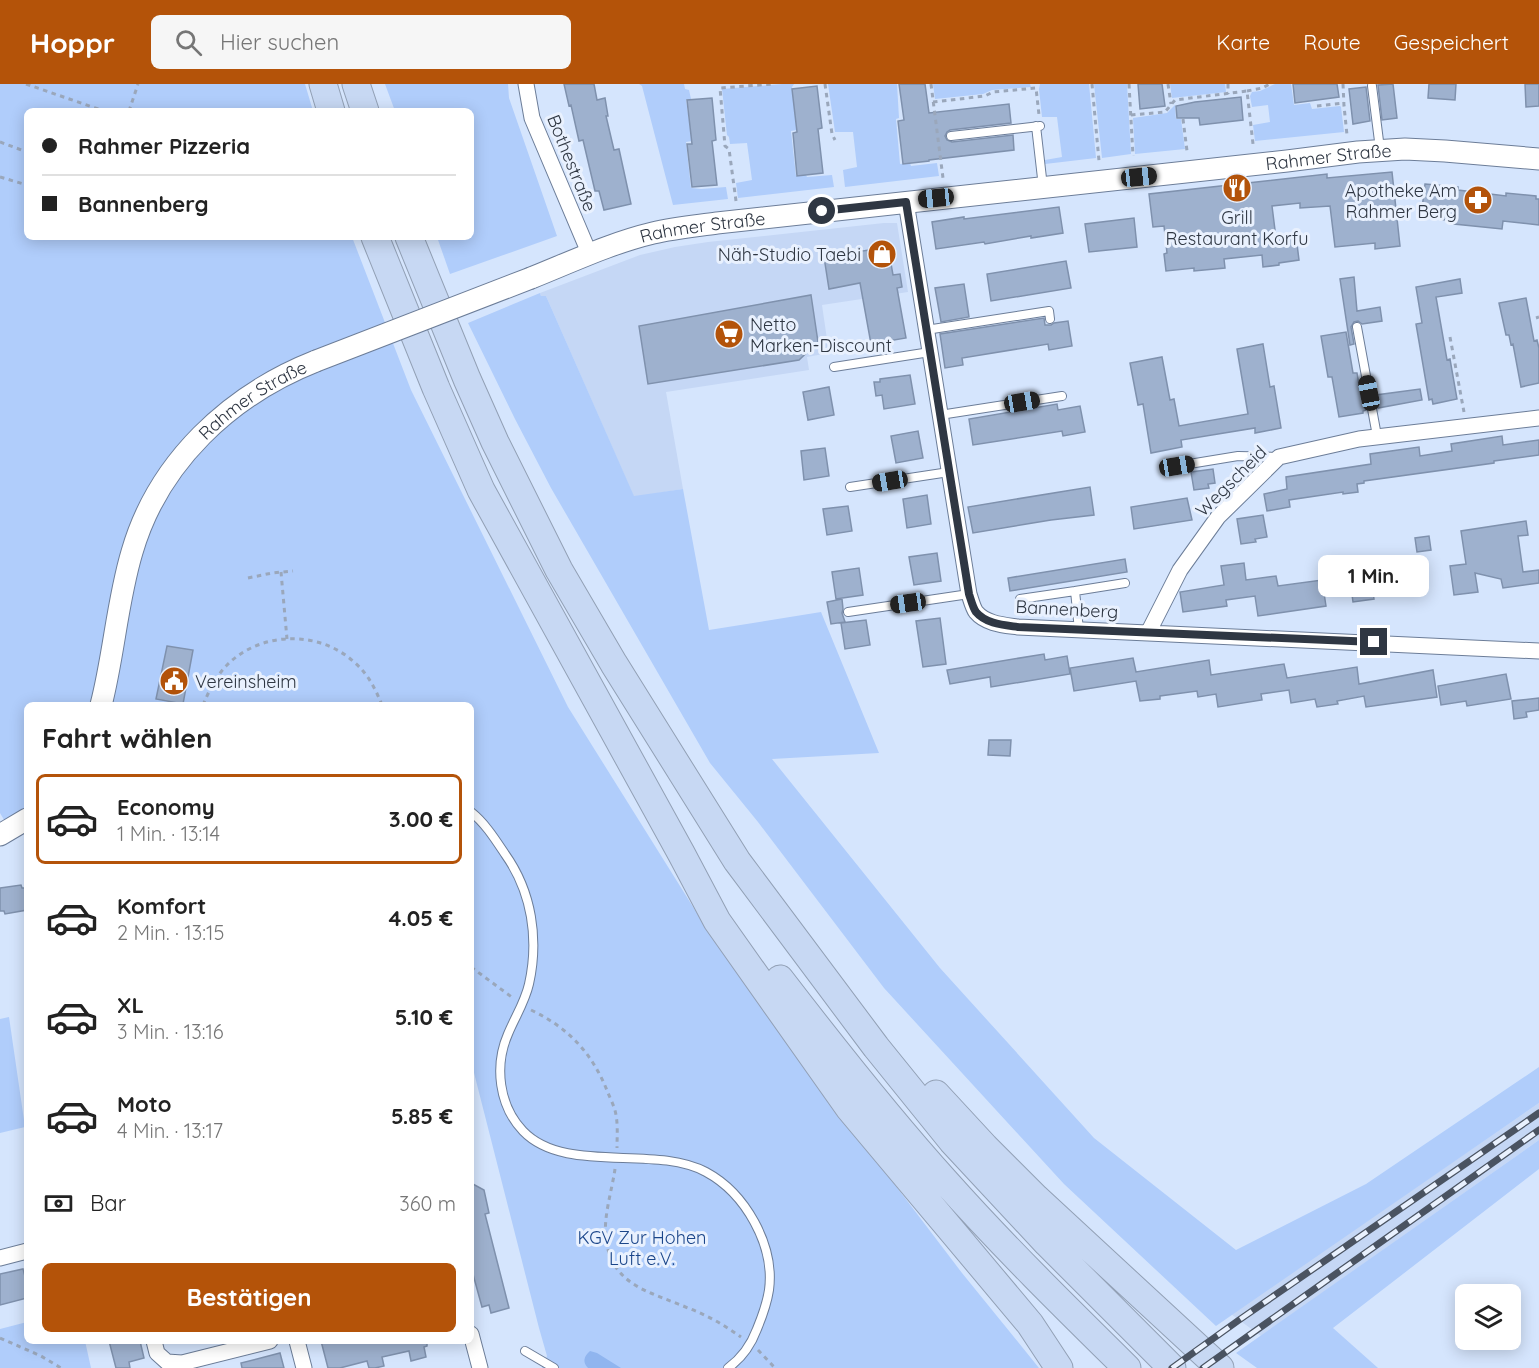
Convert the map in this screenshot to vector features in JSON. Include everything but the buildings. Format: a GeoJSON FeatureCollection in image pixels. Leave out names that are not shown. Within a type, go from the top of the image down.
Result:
{"type":"FeatureCollection","features":[{"type":"Feature","properties":{"kind":"highway"},"geometry":{"type":"LineString","coordinates":[[323,84],[330,108]]}},
{"type":"Feature","properties":{"kind":"highway"},"geometry":{"type":"LineString","coordinates":[[356,84],[364,108]]}},
{"type":"Feature","properties":{"kind":"highway"},"geometry":{"type":"LineString","coordinates":[[376,240],[436,388],[481,490],[717,921],[849,1108],[1030,1324],[1059,1368]]}},
{"type":"Feature","properties":{"kind":"highway"},"geometry":{"type":"LineString","coordinates":[[410,240],[467,380],[559,570],[737,861],[876,1047],[952,1141],[1047,1243],[1172,1368]]}},
{"type":"Feature","properties":{"kind":"highway"},"geometry":{"type":"LineString","coordinates":[[681,853],[835,1051],[945,1182],[1127,1368]]}},
{"type":"Feature","properties":{"kind":"highway"},"geometry":{"type":"LineString","coordinates":[[876,1047],[937,1095],[1036,1198],[1219,1366]]}},
{"type":"Feature","properties":{"kind":"highway"},"geometry":{"type":"LineString","coordinates":[[1030,1324],[1077,1368]]}},
{"type":"Feature","properties":{"kind":"main road","name":"Rahmer Straße"},"geometry":{"type":"LineString","coordinates":[[102,702],[132,551],[147,513],[161,487],[185,453],[212,424],[268,382],[316,361],[590,255],[631,240],[672,229],[728,221],[1358,152],[1405,149],[1539,159]]}},
{"type":"Feature","properties":{"kind":"main road"},"geometry":{"type":"LineString","coordinates":[[0,835],[24,821]]}},
{"type":"Feature","properties":{"kind":"street","name":"Bothestraße"},"geometry":{"type":"LineString","coordinates":[[526,84],[531,118],[590,255]]}},
{"type":"Feature","properties":{"kind":"street","name":"Bannenberg"},"geometry":{"type":"LineString","coordinates":[[906,202],[969,594],[976,612],[986,620],[1018,627],[1539,651]]}},
{"type":"Feature","properties":{"kind":"street","name":"Wegscheid"},"geometry":{"type":"LineString","coordinates":[[1148,633],[1180,570],[1218,517],[1278,458],[1377,436],[1539,418]]}},
{"type":"Feature","properties":{"kind":"street"},"geometry":{"type":"LineString","coordinates":[[0,1258],[24,1252]]}},
{"type":"Feature","properties":{"kind":"street"},"geometry":{"type":"LineString","coordinates":[[155,1344],[157,1353],[166,1362],[182,1363],[258,1344]]}},
{"type":"Feature","properties":{"kind":"street"},"geometry":{"type":"LineString","coordinates":[[298,1344],[304,1368]]}},
{"type":"Feature","properties":{"kind":"street"},"geometry":{"type":"LineString","coordinates":[[474,1344],[480,1368]]}},
{"type":"Feature","properties":{"kind":"lane"},"geometry":{"type":"LineString","coordinates":[[1372,86],[1380,151]]}},
{"type":"Feature","properties":{"kind":"lane"},"geometry":{"type":"LineString","coordinates":[[951,136],[1038,126],[1043,187]]}},
{"type":"Feature","properties":{"kind":"lane"},"geometry":{"type":"LineString","coordinates":[[926,330],[1048,311],[1050,319]]}},
{"type":"Feature","properties":{"kind":"lane"},"geometry":{"type":"LineString","coordinates":[[1357,327],[1377,436]]}},
{"type":"Feature","properties":{"kind":"lane"},"geometry":{"type":"LineString","coordinates":[[834,367],[930,352]]}},
{"type":"Feature","properties":{"kind":"lane"},"geometry":{"type":"LineString","coordinates":[[940,415],[1062,396]]}},
{"type":"Feature","properties":{"kind":"lane"},"geometry":{"type":"LineString","coordinates":[[1177,466],[1238,456],[1278,458]]}},
{"type":"Feature","properties":{"kind":"lane"},"geometry":{"type":"LineString","coordinates":[[850,487],[949,472]]}},
{"type":"Feature","properties":{"kind":"lane"},"geometry":{"type":"LineString","coordinates":[[1020,600],[1125,582]]}},
{"type":"Feature","properties":{"kind":"lane"},"geometry":{"type":"LineString","coordinates":[[1074,591],[1079,630]]}},
{"type":"Feature","properties":{"kind":"lane"},"geometry":{"type":"LineString","coordinates":[[848,612],[969,594]]}},
{"type":"Feature","properties":{"kind":"lane"},"geometry":{"type":"LineString","coordinates":[[474,814],[480,819],[512,864],[529,903],[533,961],[522,1005],[507,1036],[500,1071],[502,1093],[510,1112],[524,1132],[541,1144],[563,1153],[617,1158],[654,1158],[705,1171],[719,1180],[745,1207],[762,1236],[769,1270],[769,1290],[751,1344],[728,1368]]}},
{"type":"Feature","properties":{"kind":"lane"},"geometry":{"type":"LineString","coordinates":[[525,1351],[554,1368]]}},
{"type":"Feature","properties":{"kind":"path"},"geometry":{"type":"LineString","coordinates":[[26,84],[95,108]]}},
{"type":"Feature","properties":{"kind":"path"},"geometry":{"type":"LineString","coordinates":[[130,108],[138,84]]}},
{"type":"Feature","properties":{"kind":"path"},"geometry":{"type":"LineString","coordinates":[[736,201],[729,149],[725,146],[720,88],[774,84]]}},
{"type":"Feature","properties":{"kind":"path"},"geometry":{"type":"LineString","coordinates":[[825,84],[834,140]]}},
{"type":"Feature","properties":{"kind":"path"},"geometry":{"type":"LineString","coordinates":[[931,84],[943,178]]}},
{"type":"Feature","properties":{"kind":"path"},"geometry":{"type":"LineString","coordinates":[[1092,84],[1100,160]]}},
{"type":"Feature","properties":{"kind":"path"},"geometry":{"type":"LineString","coordinates":[[1129,84],[1133,156]]}},
{"type":"Feature","properties":{"kind":"path"},"geometry":{"type":"LineString","coordinates":[[1168,84],[1171,105]]}},
{"type":"Feature","properties":{"kind":"path"},"geometry":{"type":"LineString","coordinates":[[1228,84],[1228,94]]}},
{"type":"Feature","properties":{"kind":"path"},"geometry":{"type":"LineString","coordinates":[[1343,84],[1347,135]]}},
{"type":"Feature","properties":{"kind":"path"},"geometry":{"type":"LineString","coordinates":[[1131,115],[1165,112],[1175,100],[1247,91],[1268,85]]}},
{"type":"Feature","properties":{"kind":"path"},"geometry":{"type":"LineString","coordinates":[[933,102],[985,96],[993,92],[1035,86],[1038,107]]}},
{"type":"Feature","properties":{"kind":"path"},"geometry":{"type":"LineString","coordinates":[[1247,91],[1253,144]]}},
{"type":"Feature","properties":{"kind":"path"},"geometry":{"type":"LineString","coordinates":[[1317,106],[1344,103]]}},
{"type":"Feature","properties":{"kind":"path"},"geometry":{"type":"LineString","coordinates":[[1183,119],[1187,151]]}},
{"type":"Feature","properties":{"kind":"path"},"geometry":{"type":"LineString","coordinates":[[0,142],[24,151]]}},
{"type":"Feature","properties":{"kind":"path"},"geometry":{"type":"LineString","coordinates":[[0,177],[24,184]]}},
{"type":"Feature","properties":{"kind":"path"},"geometry":{"type":"LineString","coordinates":[[1450,337],[1466,426]]}},
{"type":"Feature","properties":{"kind":"path"},"geometry":{"type":"LineString","coordinates":[[248,578],[293,571]]}},
{"type":"Feature","properties":{"kind":"path"},"geometry":{"type":"LineString","coordinates":[[281,572],[287,639]]}},
{"type":"Feature","properties":{"kind":"path"},"geometry":{"type":"LineString","coordinates":[[204,702],[212,685],[227,665],[244,652],[255,646],[287,639],[319,642],[354,661],[375,687],[380,702]]}},
{"type":"Feature","properties":{"kind":"path"},"geometry":{"type":"LineString","coordinates":[[474,969],[522,1005],[550,1019],[564,1030],[594,1064],[603,1080],[616,1114],[617,1158],[606,1222],[606,1237],[612,1260],[617,1269],[638,1288],[721,1323],[751,1344],[775,1368]]}},
{"type":"Feature","properties":{"kind":"path"},"geometry":{"type":"LineString","coordinates":[[0,1338],[41,1356],[61,1368]]}},
{"type":"Feature","properties":{"kind":"shaded area"},"geometry":{"type":"Polygon","coordinates":[[[897,223],[908,292],[822,305],[829,353],[807,357],[809,370],[666,392],[683,489],[634,497],[546,296],[541,296],[540,293],[640,255],[675,247],[897,223]]]}},
{"type":"Feature","properties":{"kind":"shaded area"},"geometry":{"type":"Polygon","coordinates":[[[1539,1103],[1539,1140],[1261,1336],[1231,1314],[1539,1103]]]}},
{"type":"Feature","properties":{"kind":"shaded area"},"geometry":{"type":"Polygon","coordinates":[[[590,1351],[621,1368],[588,1368],[584,1359],[590,1351]]]}},
{"type":"Feature","properties":{"kind":"green space","name":"KGV Zur Hohen Luft e.V."},"geometry":{"type":"Polygon","coordinates":[[[0,84],[305,84],[312,108],[24,108],[24,240],[353,240],[411,390],[568,707],[700,918],[848,1123],[962,1273],[1039,1368],[542,1368],[547,1356],[474,1073],[474,702],[24,702],[24,821],[10,830],[0,813],[0,84]]]}},
{"type":"Feature","properties":{"kind":"green space"},"geometry":{"type":"Polygon","coordinates":[[[385,84],[508,84],[509,98],[557,236],[450,274],[438,240],[474,240],[474,108],[394,108],[385,84]]]}},
{"type":"Feature","properties":{"kind":"green space"},"geometry":{"type":"Polygon","coordinates":[[[639,84],[684,84],[685,89],[689,90],[691,99],[686,100],[692,141],[686,142],[691,188],[726,187],[728,199],[673,205],[642,86],[639,84]]]}},
{"type":"Feature","properties":{"kind":"green space"},"geometry":{"type":"Polygon","coordinates":[[[794,84],[792,87],[797,130],[791,131],[796,176],[832,175],[834,187],[738,198],[736,183],[752,180],[747,143],[730,144],[722,89],[794,84]]]}},
{"type":"Feature","properties":{"kind":"green space"},"geometry":{"type":"Polygon","coordinates":[[[828,84],[897,84],[899,118],[896,119],[900,164],[910,163],[911,166],[937,163],[939,176],[845,187],[843,170],[857,167],[853,132],[835,132],[828,84]]]}},
{"type":"Feature","properties":{"kind":"green space"},"geometry":{"type":"Polygon","coordinates":[[[933,84],[1030,84],[1031,87],[992,90],[983,94],[935,99],[933,84]]]}},
{"type":"Feature","properties":{"kind":"green space"},"geometry":{"type":"Polygon","coordinates":[[[1040,84],[1089,84],[1096,158],[1045,164],[1045,160],[1062,157],[1057,117],[1042,117],[1040,84]]]}},
{"type":"Feature","properties":{"kind":"green space"},"geometry":{"type":"Polygon","coordinates":[[[1094,84],[1127,84],[1131,154],[1102,158],[1094,84]]]}},
{"type":"Feature","properties":{"kind":"green space"},"geometry":{"type":"Polygon","coordinates":[[[1170,84],[1225,84],[1226,92],[1172,98],[1170,84]]]}},
{"type":"Feature","properties":{"kind":"green space"},"geometry":{"type":"Polygon","coordinates":[[[1275,84],[1291,84],[1294,105],[1310,103],[1312,109],[1340,106],[1344,132],[1255,141],[1253,125],[1270,122],[1268,105],[1252,107],[1250,96],[1252,92],[1275,84]]]}},
{"type":"Feature","properties":{"kind":"green space"},"geometry":{"type":"Polygon","coordinates":[[[1175,105],[1176,119],[1181,119],[1185,149],[1135,154],[1133,118],[1167,113],[1175,105]]]}},
{"type":"Feature","properties":{"kind":"green space"},"geometry":{"type":"Polygon","coordinates":[[[540,293],[541,296],[546,296],[634,496],[683,489],[709,630],[821,612],[879,753],[772,759],[940,968],[1094,1138],[1236,1250],[1366,1184],[1539,1067],[1539,1103],[1216,1326],[1064,1184],[884,988],[758,822],[710,763],[551,488],[468,323],[540,293]]]}},
{"type":"Feature","properties":{"kind":"green space"},"geometry":{"type":"Polygon","coordinates":[[[9,1017],[24,1127],[0,1133],[0,1019],[9,1017]]]}},
{"type":"Feature","properties":{"kind":"green space"},"geometry":{"type":"Polygon","coordinates":[[[1539,1140],[1539,1169],[1333,1328],[1378,1368],[1257,1368],[1236,1353],[1539,1140]]]}},
{"type":"Feature","properties":{"kind":"green space"},"geometry":{"type":"Polygon","coordinates":[[[24,1323],[24,1344],[86,1344],[91,1368],[0,1368],[0,1329],[24,1323]]]}},
{"type":"Feature","properties":{"kind":"railway"},"geometry":{"type":"LineString","coordinates":[[1172,1368],[1539,1113]]}},
{"type":"Feature","properties":{"kind":"railway"},"geometry":{"type":"LineString","coordinates":[[1203,1368],[1539,1130]]}},
{"type":"Feature","properties":{"kind":"place","name":"Grill Restaurant Korfu"},"geometry":{"type":"Point","coordinates":[1237,188]}},
{"type":"Feature","properties":{"kind":"place","name":"Apotheke Am Rahmer Berg"},"geometry":{"type":"Point","coordinates":[1478,200]}},
{"type":"Feature","properties":{"kind":"place","name":"Näh-Studio Taebi"},"geometry":{"type":"Point","coordinates":[882,254]}},
{"type":"Feature","properties":{"kind":"place","name":"Netto Marken-Discount"},"geometry":{"type":"Point","coordinates":[729,334]}},
{"type":"Feature","properties":{"kind":"place","name":"Vereinsheim"},"geometry":{"type":"Point","coordinates":[174,681]}},
{"type":"Feature","properties":{"kind":"route"},"geometry":{"type":"LineString","coordinates":[[822,211],[906,202],[969,594],[976,612],[986,620],[1018,627],[1374,642]]}}]}
